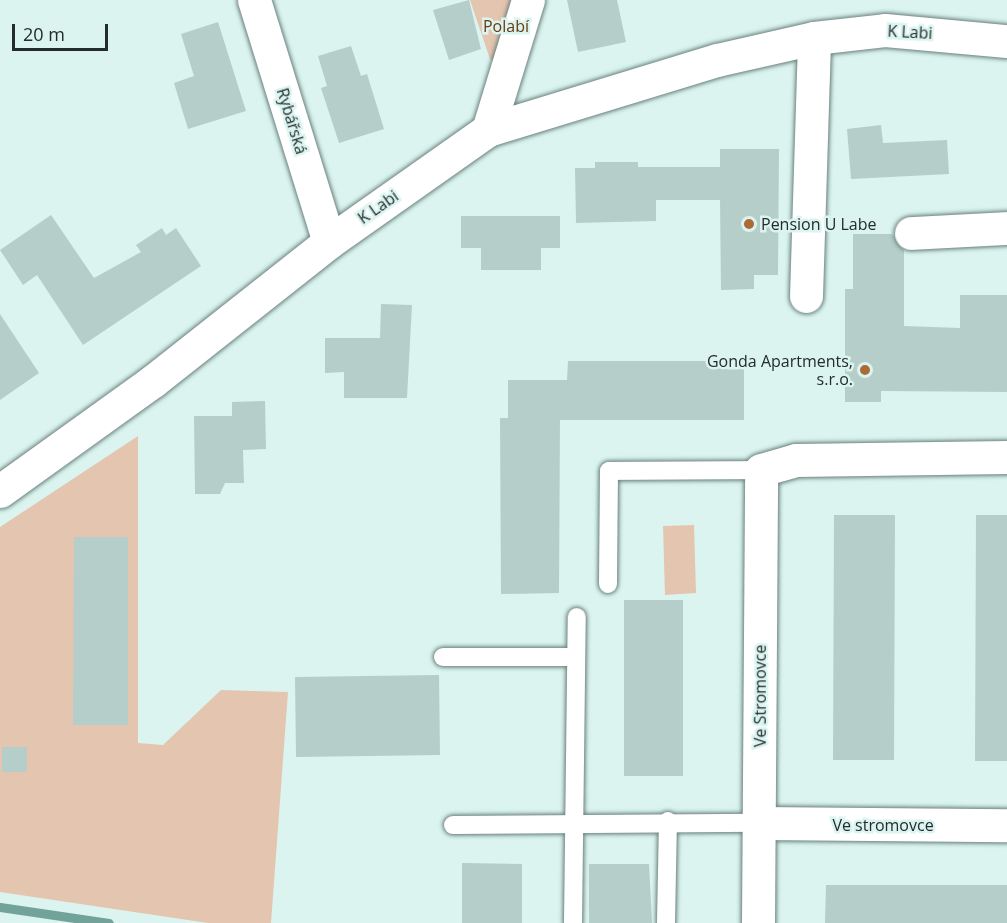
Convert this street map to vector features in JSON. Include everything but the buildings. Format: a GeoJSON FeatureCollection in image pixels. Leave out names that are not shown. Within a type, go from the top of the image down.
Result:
{"type":"FeatureCollection","features":[{"type":"Feature","properties":{"kind":"street","name":"Rybářská"},"geometry":{"type":"LineString","coordinates":[[254,0],[329,242]]}},
{"type":"Feature","properties":{"kind":"street"},"geometry":{"type":"LineString","coordinates":[[488,130],[528,0]]}},
{"type":"Feature","properties":{"kind":"street","name":"K Labi"},"geometry":{"type":"LineString","coordinates":[[0,491],[162,374],[329,242],[488,130],[717,60],[814,38],[885,30],[1007,41]]}},
{"type":"Feature","properties":{"kind":"street"},"geometry":{"type":"LineString","coordinates":[[806,296],[814,38]]}},
{"type":"Feature","properties":{"kind":"street"},"geometry":{"type":"LineString","coordinates":[[911,233],[1007,228]]}},
{"type":"Feature","properties":{"kind":"street"},"geometry":{"type":"LineString","coordinates":[[761,470],[796,460],[1007,457]]}},
{"type":"Feature","properties":{"kind":"street","name":"Ve Stromovce"},"geometry":{"type":"LineString","coordinates":[[758,923],[761,470]]}},
{"type":"Feature","properties":{"kind":"street","name":"Ve stromovce"},"geometry":{"type":"LineString","coordinates":[[759,823],[1007,825]]}},
{"type":"Feature","properties":{"kind":"lane"},"geometry":{"type":"LineString","coordinates":[[608,584],[609,471],[761,470]]}},
{"type":"Feature","properties":{"kind":"lane"},"geometry":{"type":"LineString","coordinates":[[573,923],[577,617]]}},
{"type":"Feature","properties":{"kind":"lane"},"geometry":{"type":"LineString","coordinates":[[443,657],[576,657]]}},
{"type":"Feature","properties":{"kind":"lane"},"geometry":{"type":"LineString","coordinates":[[666,923],[668,822]]}},
{"type":"Feature","properties":{"kind":"lane"},"geometry":{"type":"LineString","coordinates":[[453,825],[759,823]]}},
{"type":"Feature","properties":{"kind":"green space","name":"Polabí"},"geometry":{"type":"Polygon","coordinates":[[[470,0],[543,0],[516,70],[490,59],[470,0]]]}},
{"type":"Feature","properties":{"kind":"green space"},"geometry":{"type":"Polygon","coordinates":[[[138,436],[138,743],[163,745],[221,690],[288,692],[271,923],[208,923],[0,892],[0,527],[138,436]]]}},
{"type":"Feature","properties":{"kind":"green space"},"geometry":{"type":"Polygon","coordinates":[[[694,525],[696,593],[665,595],[663,526],[694,525]]]}},
{"type":"Feature","properties":{"kind":"waterway"},"geometry":{"type":"LineString","coordinates":[[0,907],[109,923]]}},
{"type":"Feature","properties":{"kind":"place","name":"Pension U Labe"},"geometry":{"type":"Point","coordinates":[749,224]}},
{"type":"Feature","properties":{"kind":"place","name":"Gonda Apartments, s.r.o."},"geometry":{"type":"Point","coordinates":[865,370]}}]}
